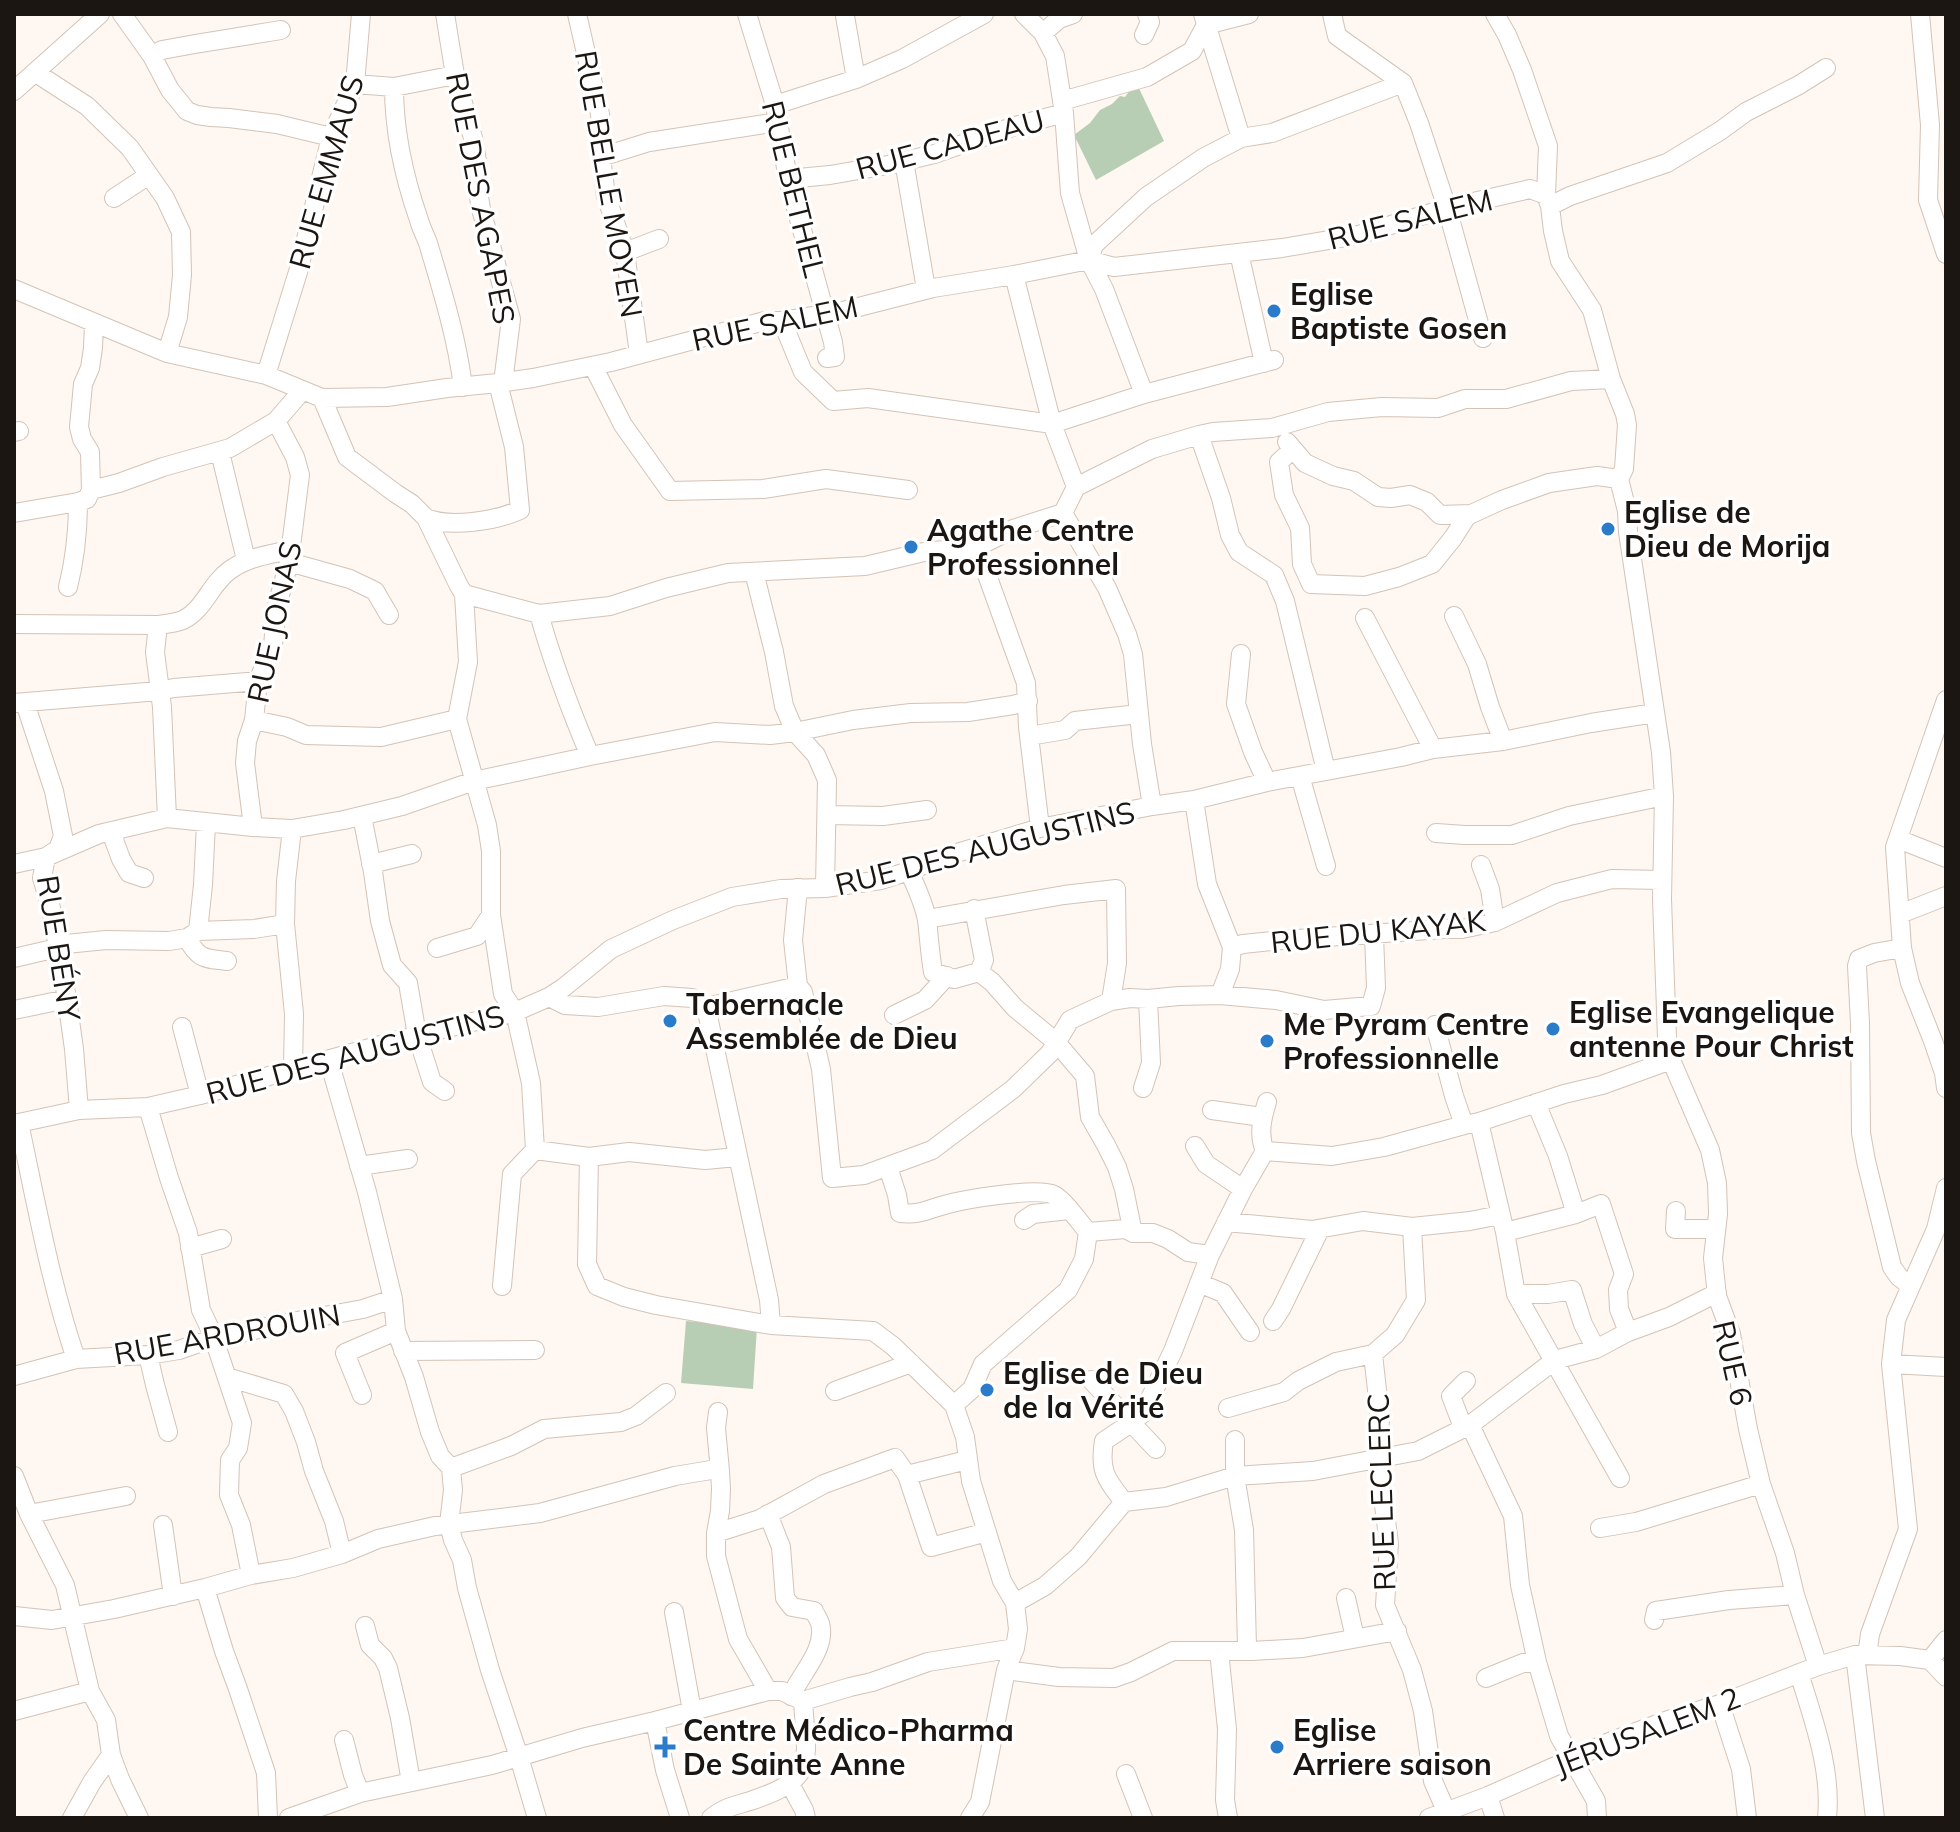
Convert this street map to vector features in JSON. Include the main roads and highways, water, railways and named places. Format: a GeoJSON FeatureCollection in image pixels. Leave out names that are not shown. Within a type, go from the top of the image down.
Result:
{"type":"FeatureCollection","features":[{"type":"Feature","properties":{"kind":"place","name":"Eglise Baptiste Gosen"},"geometry":{"type":"Point","coordinates":[1274,311]}},
{"type":"Feature","properties":{"kind":"place","name":"Eglise de Dieu de Morija"},"geometry":{"type":"Point","coordinates":[1608,529]}},
{"type":"Feature","properties":{"kind":"place","name":"Agathe Centre Professionnel"},"geometry":{"type":"Point","coordinates":[911,547]}},
{"type":"Feature","properties":{"kind":"place","name":"Tabernacle Assemblée de Dieu"},"geometry":{"type":"Point","coordinates":[670,1021]}},
{"type":"Feature","properties":{"kind":"place","name":"Eglise Evangelique antenne Pour Christ"},"geometry":{"type":"Point","coordinates":[1553,1029]}},
{"type":"Feature","properties":{"kind":"place","name":"Me Pyram Centre Professionnelle"},"geometry":{"type":"Point","coordinates":[1267,1041]}},
{"type":"Feature","properties":{"kind":"place","name":"Eglise de Dieu de la Vérité"},"geometry":{"type":"Point","coordinates":[987,1390]}},
{"type":"Feature","properties":{"kind":"place","name":"Centre Médico-Pharma De Sainte Anne"},"geometry":{"type":"Point","coordinates":[665,1747]}},
{"type":"Feature","properties":{"kind":"place","name":"Eglise Arriere saison"},"geometry":{"type":"Point","coordinates":[1277,1747]}}]}
